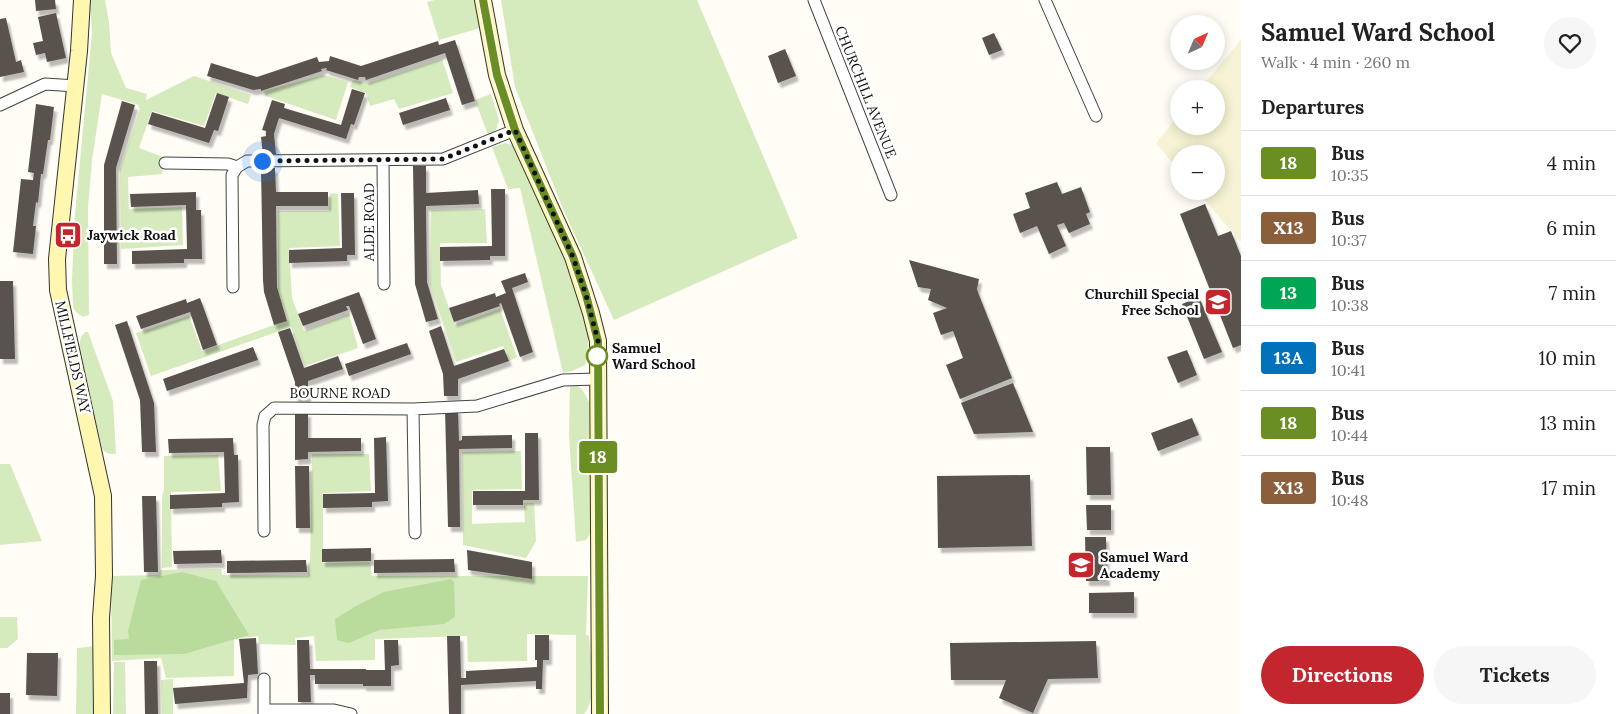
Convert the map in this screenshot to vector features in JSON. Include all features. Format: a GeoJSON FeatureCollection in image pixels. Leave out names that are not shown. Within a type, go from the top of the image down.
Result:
{"type":"FeatureCollection","features":[{"type":"Feature","properties":{"kind":"street","name":"MILLFIELDS WAY"},"geometry":{"type":"LineString","coordinates":[[82,0],[76,86],[57,259],[58,290],[103,496],[102,714]]}},
{"type":"Feature","properties":{"kind":"street"},"geometry":{"type":"LineString","coordinates":[[483,0],[497,75],[515,130],[581,277],[598,341],[600,714]]}},
{"type":"Feature","properties":{"kind":"street","name":"CHURCHILL AVENUE"},"geometry":{"type":"LineString","coordinates":[[814,0],[891,194]]}},
{"type":"Feature","properties":{"kind":"street"},"geometry":{"type":"LineString","coordinates":[[1045,0],[1096,116]]}},
{"type":"Feature","properties":{"kind":"street"},"geometry":{"type":"LineString","coordinates":[[0,105],[45,84],[76,86]]}},
{"type":"Feature","properties":{"kind":"street"},"geometry":{"type":"LineString","coordinates":[[233,287],[232,175],[237,167],[247,161],[443,159],[515,130]]}},
{"type":"Feature","properties":{"kind":"street","name":"ALDE ROAD"},"geometry":{"type":"LineString","coordinates":[[383,161],[384,284]]}},
{"type":"Feature","properties":{"kind":"street"},"geometry":{"type":"LineString","coordinates":[[165,163],[228,164],[237,167]]}},
{"type":"Feature","properties":{"kind":"street","name":"BOURNE ROAD"},"geometry":{"type":"LineString","coordinates":[[264,531],[263,425],[265,416],[274,408],[413,409],[477,406],[563,380],[597,379]]}},
{"type":"Feature","properties":{"kind":"street"},"geometry":{"type":"LineString","coordinates":[[413,409],[415,533]]}},
{"type":"Feature","properties":{"kind":"street"},"geometry":{"type":"LineString","coordinates":[[264,679],[264,712],[334,710],[351,714]]}},
{"type":"Feature","properties":{"kind":"shaded area"},"geometry":{"type":"Polygon","coordinates":[[[1241,40],[1241,242],[1205,200],[1225,200],[1225,145],[1170,145],[1170,159],[1156,143],[1170,126],[1170,135],[1225,135],[1225,80],[1208,80],[1216,70],[1225,70],[1225,59],[1241,40]]]}},
{"type":"Feature","properties":{"kind":"green space"},"geometry":{"type":"Polygon","coordinates":[[[90,0],[105,0],[111,53],[126,88],[147,94],[146,100],[194,76],[251,95],[248,104],[216,93],[204,126],[152,111],[139,148],[163,157],[162,174],[128,177],[129,209],[182,207],[183,245],[121,249],[120,169],[140,108],[138,107],[139,105],[102,94],[92,160],[88,208],[89,315],[83,317],[73,307],[72,279],[75,214],[92,33],[90,0]]]}},
{"type":"Feature","properties":{"kind":"green space"},"geometry":{"type":"Polygon","coordinates":[[[435,0],[475,0],[480,28],[439,40],[427,2],[435,0]]]}},
{"type":"Feature","properties":{"kind":"green space"},"geometry":{"type":"Polygon","coordinates":[[[501,0],[697,0],[798,238],[614,320],[563,209],[515,87],[501,0]]]}},
{"type":"Feature","properties":{"kind":"green space"},"geometry":{"type":"Polygon","coordinates":[[[442,59],[453,93],[399,109],[394,99],[370,106],[366,93],[350,87],[353,80],[370,83],[442,59]]]}},
{"type":"Feature","properties":{"kind":"green space"},"geometry":{"type":"Polygon","coordinates":[[[324,75],[348,82],[336,120],[266,96],[264,91],[324,75]]]}},
{"type":"Feature","properties":{"kind":"green space"},"geometry":{"type":"Polygon","coordinates":[[[491,94],[499,120],[496,130],[488,135],[475,100],[491,94]]]}},
{"type":"Feature","properties":{"kind":"green space"},"geometry":{"type":"Polygon","coordinates":[[[505,143],[512,145],[519,152],[567,261],[580,296],[588,332],[588,349],[585,365],[572,371],[563,373],[520,188],[508,189],[492,147],[505,143]]]}},
{"type":"Feature","properties":{"kind":"green space"},"geometry":{"type":"Polygon","coordinates":[[[330,193],[338,194],[340,246],[289,248],[292,298],[304,331],[349,314],[358,348],[305,366],[291,327],[151,376],[136,333],[189,316],[202,351],[288,320],[278,290],[278,211],[329,211],[330,193]]]}},
{"type":"Feature","properties":{"kind":"green space"},"geometry":{"type":"Polygon","coordinates":[[[485,209],[487,243],[440,243],[441,285],[455,325],[500,309],[517,357],[509,361],[503,346],[456,362],[430,285],[431,210],[485,209]]]}},
{"type":"Feature","properties":{"kind":"green space"},"geometry":{"type":"Polygon","coordinates":[[[85,332],[88,332],[113,401],[116,454],[106,453],[102,448],[79,347],[81,337],[85,332]]]}},
{"type":"Feature","properties":{"kind":"green space"},"geometry":{"type":"Polygon","coordinates":[[[570,385],[580,388],[589,402],[591,533],[586,540],[576,542],[569,435],[570,385]]]}},
{"type":"Feature","properties":{"kind":"green space"},"geometry":{"type":"Polygon","coordinates":[[[521,451],[522,489],[472,490],[472,524],[525,522],[524,503],[534,503],[536,541],[526,558],[463,545],[462,452],[521,451]]]}},
{"type":"Feature","properties":{"kind":"green space"},"geometry":{"type":"Polygon","coordinates":[[[312,454],[369,454],[371,491],[323,493],[323,563],[370,562],[372,576],[588,576],[586,635],[589,636],[592,688],[591,698],[584,714],[576,714],[576,635],[527,634],[527,661],[468,662],[467,636],[375,639],[375,660],[316,661],[314,636],[295,638],[296,645],[259,644],[258,636],[234,639],[234,676],[166,678],[161,658],[112,661],[111,576],[159,575],[160,570],[221,569],[222,575],[308,576],[308,563],[310,562],[312,454]]]}},
{"type":"Feature","properties":{"kind":"green space"},"geometry":{"type":"Polygon","coordinates":[[[218,455],[221,491],[171,492],[172,567],[162,568],[164,456],[218,455]]]}},
{"type":"Feature","properties":{"kind":"green space"},"geometry":{"type":"Polygon","coordinates":[[[0,464],[10,464],[42,541],[0,545],[0,464]]]}},
{"type":"Feature","properties":{"kind":"green space"},"geometry":{"type":"Polygon","coordinates":[[[182,572],[216,581],[249,635],[184,654],[114,655],[114,640],[129,639],[128,631],[141,580],[182,572]]]}},
{"type":"Feature","properties":{"kind":"green space"},"geometry":{"type":"Polygon","coordinates":[[[451,579],[454,582],[455,617],[444,624],[379,630],[349,643],[337,640],[335,619],[356,606],[384,592],[451,579]]]}},
{"type":"Feature","properties":{"kind":"green space"},"geometry":{"type":"Polygon","coordinates":[[[0,617],[17,617],[18,639],[7,648],[0,648],[0,617]]]}},
{"type":"Feature","properties":{"kind":"green space"},"geometry":{"type":"Polygon","coordinates":[[[96,646],[96,714],[76,714],[77,648],[96,646]]]}},
{"type":"Feature","properties":{"kind":"green space"},"geometry":{"type":"Polygon","coordinates":[[[114,662],[125,662],[126,714],[113,714],[114,662]]]}},
{"type":"Feature","properties":{"kind":"green space"},"geometry":{"type":"Polygon","coordinates":[[[173,679],[173,714],[162,714],[161,680],[173,679]]]}},
{"type":"Feature","properties":{"kind":"building"},"geometry":{"type":"Polygon","coordinates":[[[35,0],[55,0],[56,9],[36,11],[35,0]]]}},
{"type":"Feature","properties":{"kind":"building"},"geometry":{"type":"Polygon","coordinates":[[[56,13],[66,58],[47,62],[45,53],[36,55],[33,43],[43,41],[38,17],[56,13]]]}},
{"type":"Feature","properties":{"kind":"building"},"geometry":{"type":"Polygon","coordinates":[[[6,18],[16,62],[21,60],[24,72],[0,77],[0,19],[6,18]]]}},
{"type":"Feature","properties":{"kind":"building"},"geometry":{"type":"Polygon","coordinates":[[[994,33],[1002,50],[989,55],[982,38],[994,33]]]}},
{"type":"Feature","properties":{"kind":"building"},"geometry":{"type":"Polygon","coordinates":[[[455,40],[475,101],[462,105],[445,53],[366,80],[365,77],[359,77],[358,80],[326,70],[327,68],[261,91],[261,89],[253,90],[207,76],[211,63],[257,77],[317,57],[319,62],[329,61],[330,56],[361,66],[438,41],[439,45],[455,40]]]}},
{"type":"Feature","properties":{"kind":"building"},"geometry":{"type":"Polygon","coordinates":[[[785,49],[796,76],[778,83],[768,56],[785,49]]]}},
{"type":"Feature","properties":{"kind":"building"},"geometry":{"type":"Polygon","coordinates":[[[352,89],[365,93],[354,125],[351,124],[346,139],[279,118],[274,134],[276,154],[263,156],[261,137],[266,136],[266,131],[262,130],[272,100],[285,104],[284,108],[341,125],[352,89]]]}},
{"type":"Feature","properties":{"kind":"building"},"geometry":{"type":"Polygon","coordinates":[[[217,93],[229,97],[218,131],[214,130],[209,143],[148,124],[152,112],[205,128],[217,93]]]}},
{"type":"Feature","properties":{"kind":"building"},"geometry":{"type":"Polygon","coordinates":[[[446,98],[450,110],[403,125],[399,113],[446,98]]]}},
{"type":"Feature","properties":{"kind":"building"},"geometry":{"type":"Polygon","coordinates":[[[122,101],[135,105],[116,168],[117,264],[104,264],[104,165],[122,101]]]}},
{"type":"Feature","properties":{"kind":"building"},"geometry":{"type":"Polygon","coordinates":[[[36,104],[54,107],[50,140],[48,140],[43,174],[41,174],[38,203],[36,202],[33,226],[36,226],[33,254],[13,252],[21,179],[33,180],[34,173],[28,172],[36,104]]]}},
{"type":"Feature","properties":{"kind":"building"},"geometry":{"type":"Polygon","coordinates":[[[413,166],[426,166],[426,193],[478,190],[479,204],[426,206],[427,282],[438,319],[426,322],[415,284],[413,166]]]}},
{"type":"Feature","properties":{"kind":"building"},"geometry":{"type":"Polygon","coordinates":[[[261,168],[275,168],[276,192],[328,192],[328,206],[276,206],[277,287],[287,321],[274,325],[264,292],[263,280],[261,168]]]}},
{"type":"Feature","properties":{"kind":"building"},"geometry":{"type":"Polygon","coordinates":[[[1057,182],[1062,194],[1081,187],[1090,212],[1086,214],[1090,224],[1069,233],[1064,223],[1057,225],[1066,246],[1049,254],[1037,226],[1020,233],[1013,214],[1030,208],[1025,193],[1057,182]]]}},
{"type":"Feature","properties":{"kind":"building"},"geometry":{"type":"Polygon","coordinates":[[[491,189],[505,189],[505,256],[490,256],[490,260],[440,261],[440,247],[492,246],[491,189]]]}},
{"type":"Feature","properties":{"kind":"building"},"geometry":{"type":"Polygon","coordinates":[[[196,192],[196,210],[201,210],[202,259],[184,259],[184,263],[132,264],[132,251],[187,249],[186,205],[131,207],[130,194],[196,192]]]}},
{"type":"Feature","properties":{"kind":"building"},"geometry":{"type":"Polygon","coordinates":[[[341,193],[354,193],[355,255],[347,255],[347,261],[289,263],[289,250],[342,248],[341,193]]]}},
{"type":"Feature","properties":{"kind":"building"},"geometry":{"type":"Polygon","coordinates":[[[1205,204],[1218,236],[1231,231],[1241,256],[1241,345],[1233,348],[1180,214],[1205,204]]]}},
{"type":"Feature","properties":{"kind":"building"},"geometry":{"type":"Polygon","coordinates":[[[909,260],[979,279],[977,289],[1012,378],[960,399],[946,365],[963,358],[953,331],[941,335],[933,313],[947,308],[928,300],[931,289],[918,287],[909,260]]]}},
{"type":"Feature","properties":{"kind":"building"},"geometry":{"type":"Polygon","coordinates":[[[525,273],[528,282],[512,288],[533,352],[520,357],[501,303],[499,304],[500,306],[454,322],[449,308],[495,293],[496,297],[506,293],[501,281],[525,273]]]}},
{"type":"Feature","properties":{"kind":"building"},"geometry":{"type":"Polygon","coordinates":[[[0,281],[13,281],[15,359],[0,359],[0,281]]]}},
{"type":"Feature","properties":{"kind":"building"},"geometry":{"type":"Polygon","coordinates":[[[359,292],[376,339],[363,344],[349,306],[346,306],[348,310],[303,326],[298,314],[359,292]]]}},
{"type":"Feature","properties":{"kind":"building"},"geometry":{"type":"Polygon","coordinates":[[[1199,297],[1222,352],[1204,359],[1182,304],[1199,297]]]}},
{"type":"Feature","properties":{"kind":"building"},"geometry":{"type":"Polygon","coordinates":[[[200,298],[217,345],[203,350],[190,312],[141,329],[136,316],[186,299],[187,303],[200,298]]]}},
{"type":"Feature","properties":{"kind":"building"},"geometry":{"type":"Polygon","coordinates":[[[127,321],[154,403],[156,452],[142,452],[140,400],[115,325],[127,321]]]}},
{"type":"Feature","properties":{"kind":"building"},"geometry":{"type":"Polygon","coordinates":[[[441,326],[454,366],[504,349],[509,361],[458,379],[458,396],[444,396],[443,374],[429,331],[441,326]]]}},
{"type":"Feature","properties":{"kind":"building"},"geometry":{"type":"Polygon","coordinates":[[[290,328],[304,368],[338,356],[343,369],[308,381],[308,399],[295,399],[295,382],[278,332],[290,328]]]}},
{"type":"Feature","properties":{"kind":"building"},"geometry":{"type":"Polygon","coordinates":[[[407,343],[411,354],[349,376],[345,364],[407,343]]]}},
{"type":"Feature","properties":{"kind":"building"},"geometry":{"type":"Polygon","coordinates":[[[253,347],[258,360],[167,391],[163,379],[253,347]]]}},
{"type":"Feature","properties":{"kind":"building"},"geometry":{"type":"Polygon","coordinates":[[[1187,350],[1197,375],[1178,383],[1167,357],[1187,350]]]}},
{"type":"Feature","properties":{"kind":"building"},"geometry":{"type":"Polygon","coordinates":[[[1013,383],[1033,432],[974,434],[961,403],[1013,383]]]}},
{"type":"Feature","properties":{"kind":"building"},"geometry":{"type":"Polygon","coordinates":[[[445,409],[458,409],[459,441],[462,440],[462,436],[512,435],[512,448],[459,449],[460,527],[448,527],[445,409]]]}},
{"type":"Feature","properties":{"kind":"building"},"geometry":{"type":"Polygon","coordinates":[[[295,412],[308,412],[308,438],[361,438],[361,451],[308,452],[308,459],[295,460],[295,412]]]}},
{"type":"Feature","properties":{"kind":"building"},"geometry":{"type":"Polygon","coordinates":[[[1192,418],[1199,435],[1158,451],[1151,433],[1192,418]]]}},
{"type":"Feature","properties":{"kind":"building"},"geometry":{"type":"Polygon","coordinates":[[[525,433],[538,433],[539,500],[523,500],[523,505],[473,505],[473,491],[525,491],[525,433]]]}},
{"type":"Feature","properties":{"kind":"building"},"geometry":{"type":"Polygon","coordinates":[[[386,437],[388,501],[372,502],[372,507],[323,508],[323,494],[375,493],[374,438],[386,437]]]}},
{"type":"Feature","properties":{"kind":"building"},"geometry":{"type":"Polygon","coordinates":[[[233,438],[234,455],[238,455],[239,502],[222,503],[222,507],[170,509],[170,495],[225,493],[224,452],[169,453],[168,439],[233,438]]]}},
{"type":"Feature","properties":{"kind":"building"},"geometry":{"type":"Polygon","coordinates":[[[1086,447],[1110,447],[1111,495],[1087,495],[1086,447]]]}},
{"type":"Feature","properties":{"kind":"building"},"geometry":{"type":"Polygon","coordinates":[[[295,466],[309,466],[310,528],[296,528],[295,466]]]}},
{"type":"Feature","properties":{"kind":"building"},"geometry":{"type":"Polygon","coordinates":[[[1030,475],[1032,546],[938,548],[937,476],[1030,475]]]}},
{"type":"Feature","properties":{"kind":"building"},"geometry":{"type":"Polygon","coordinates":[[[142,496],[156,496],[158,572],[144,572],[142,496]]]}},
{"type":"Feature","properties":{"kind":"building"},"geometry":{"type":"Polygon","coordinates":[[[1086,505],[1111,505],[1111,530],[1087,530],[1086,505]]]}},
{"type":"Feature","properties":{"kind":"building"},"geometry":{"type":"Polygon","coordinates":[[[1085,537],[1106,537],[1107,581],[1086,581],[1085,537]]]}},
{"type":"Feature","properties":{"kind":"building"},"geometry":{"type":"Polygon","coordinates":[[[371,548],[371,561],[322,562],[322,549],[371,548]]]}},
{"type":"Feature","properties":{"kind":"building"},"geometry":{"type":"Polygon","coordinates":[[[221,550],[222,563],[174,564],[173,551],[221,550]]]}},
{"type":"Feature","properties":{"kind":"building"},"geometry":{"type":"Polygon","coordinates":[[[467,550],[532,562],[532,579],[468,570],[467,550]]]}},
{"type":"Feature","properties":{"kind":"building"},"geometry":{"type":"Polygon","coordinates":[[[454,559],[455,572],[374,573],[374,560],[454,559]]]}},
{"type":"Feature","properties":{"kind":"building"},"geometry":{"type":"Polygon","coordinates":[[[306,560],[307,572],[227,573],[227,561],[306,560]]]}},
{"type":"Feature","properties":{"kind":"building"},"geometry":{"type":"Polygon","coordinates":[[[1134,592],[1134,613],[1089,613],[1089,593],[1134,592]]]}},
{"type":"Feature","properties":{"kind":"building"},"geometry":{"type":"Polygon","coordinates":[[[535,635],[549,635],[549,660],[543,660],[542,689],[536,689],[536,681],[461,685],[461,714],[449,714],[447,636],[460,636],[461,678],[466,678],[466,671],[537,667],[537,660],[535,660],[535,635]]]}},
{"type":"Feature","properties":{"kind":"building"},"geometry":{"type":"Polygon","coordinates":[[[256,638],[258,674],[248,675],[247,698],[175,704],[173,688],[244,683],[239,639],[256,638]]]}},
{"type":"Feature","properties":{"kind":"building"},"geometry":{"type":"Polygon","coordinates":[[[297,640],[309,640],[310,669],[385,670],[384,640],[398,640],[399,665],[391,666],[391,686],[315,684],[315,675],[310,675],[311,702],[298,702],[297,640]]]}},
{"type":"Feature","properties":{"kind":"building"},"geometry":{"type":"Polygon","coordinates":[[[1096,641],[1098,678],[1048,679],[1033,713],[999,698],[1006,680],[951,680],[950,643],[1096,641]]]}},
{"type":"Feature","properties":{"kind":"building"},"geometry":{"type":"Polygon","coordinates":[[[27,653],[58,653],[57,696],[26,695],[27,653]]]}},
{"type":"Feature","properties":{"kind":"building"},"geometry":{"type":"Polygon","coordinates":[[[144,661],[157,661],[158,714],[145,714],[144,661]]]}},
{"type":"Feature","properties":{"kind":"building"},"geometry":{"type":"Polygon","coordinates":[[[0,693],[10,693],[10,714],[0,714],[0,693]]]}},
{"type":"Feature","properties":{"kind":"bus line","name":"18"},"geometry":{"type":"LineString","coordinates":[[483,0],[497,75],[515,130],[581,277],[598,341],[600,714]]}},
{"type":"Feature","properties":{"kind":"place","name":"Jaywick Road"},"geometry":{"type":"Point","coordinates":[68,235]}},
{"type":"Feature","properties":{"kind":"place","name":"Churchill Special Free School"},"geometry":{"type":"Point","coordinates":[1218,302]}},
{"type":"Feature","properties":{"kind":"place","name":"Samuel Ward School"},"geometry":{"type":"Point","coordinates":[597,356]}},
{"type":"Feature","properties":{"kind":"place","name":"Samuel Ward Academy"},"geometry":{"type":"Point","coordinates":[1081,565]}},
{"type":"Feature","properties":{"kind":"route"},"geometry":{"type":"LineString","coordinates":[[262,161],[443,159],[515,130],[581,277],[598,341],[597,360],[597,356]]}}]}
